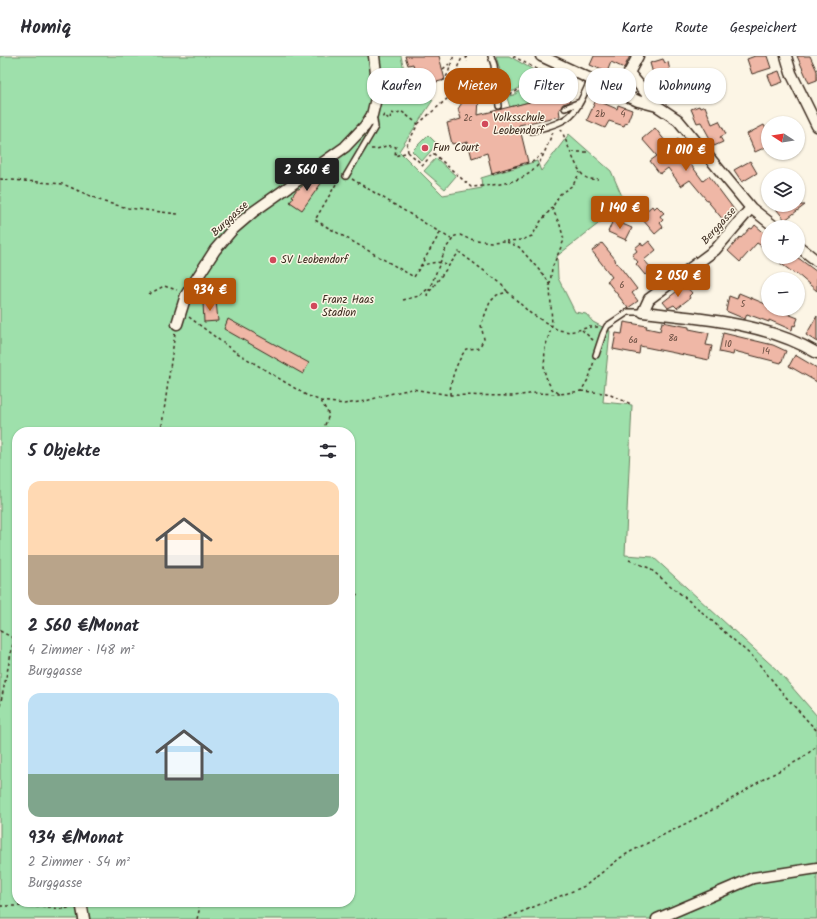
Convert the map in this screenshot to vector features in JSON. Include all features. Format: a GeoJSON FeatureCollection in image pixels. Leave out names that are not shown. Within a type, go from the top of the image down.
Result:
{"type":"FeatureCollection","features":[{"type":"Feature","properties":{"kind":"street","name":"Burggasse"},"geometry":{"type":"LineString","coordinates":[[177,324],[180,310],[186,295],[215,250],[232,230],[254,212],[345,147],[358,135],[372,115],[378,90],[374,56]]}},
{"type":"Feature","properties":{"kind":"street"},"geometry":{"type":"LineString","coordinates":[[541,56],[586,77]]}},
{"type":"Feature","properties":{"kind":"street"},"geometry":{"type":"LineString","coordinates":[[632,68],[638,56]]}},
{"type":"Feature","properties":{"kind":"street"},"geometry":{"type":"LineString","coordinates":[[786,56],[791,73],[817,126]]}},
{"type":"Feature","properties":{"kind":"street"},"geometry":{"type":"LineString","coordinates":[[636,81],[657,106],[678,120],[751,208],[766,220]]}},
{"type":"Feature","properties":{"kind":"street"},"geometry":{"type":"LineString","coordinates":[[636,100],[657,106]]}},
{"type":"Feature","properties":{"kind":"street","name":"Berggasse"},"geometry":{"type":"LineString","coordinates":[[643,312],[649,299],[715,250],[751,208]]}},
{"type":"Feature","properties":{"kind":"street"},"geometry":{"type":"LineString","coordinates":[[805,252],[817,261]]}},
{"type":"Feature","properties":{"kind":"street"},"geometry":{"type":"LineString","coordinates":[[643,312],[748,326],[778,336],[817,353]]}},
{"type":"Feature","properties":{"kind":"street"},"geometry":{"type":"LineString","coordinates":[[657,919],[753,878],[817,868]]}},
{"type":"Feature","properties":{"kind":"street"},"geometry":{"type":"LineString","coordinates":[[82,907],[84,919]]}},
{"type":"Feature","properties":{"kind":"lane"},"geometry":{"type":"LineString","coordinates":[[491,56],[494,68]]}},
{"type":"Feature","properties":{"kind":"lane"},"geometry":{"type":"LineString","coordinates":[[532,131],[557,124],[573,113],[578,108],[586,89]]}},
{"type":"Feature","properties":{"kind":"lane"},"geometry":{"type":"LineString","coordinates":[[565,108],[580,102]]}},
{"type":"Feature","properties":{"kind":"lane"},"geometry":{"type":"LineString","coordinates":[[346,176],[375,127],[372,115]]}},
{"type":"Feature","properties":{"kind":"lane"},"geometry":{"type":"LineString","coordinates":[[596,355],[607,326],[628,312],[643,312]]}},
{"type":"Feature","properties":{"kind":"path"},"geometry":{"type":"LineString","coordinates":[[442,81],[447,77],[450,63],[454,56]]}},
{"type":"Feature","properties":{"kind":"path"},"geometry":{"type":"LineString","coordinates":[[465,56],[467,62]]}},
{"type":"Feature","properties":{"kind":"path"},"geometry":{"type":"LineString","coordinates":[[465,56],[458,66],[448,98],[418,124],[407,145],[408,152],[423,165],[433,154],[471,187],[495,185],[526,176],[537,165],[557,124]]}},
{"type":"Feature","properties":{"kind":"path"},"geometry":{"type":"LineString","coordinates":[[443,69],[450,63]]}},
{"type":"Feature","properties":{"kind":"path"},"geometry":{"type":"LineString","coordinates":[[511,94],[528,82],[552,78],[561,65]]}},
{"type":"Feature","properties":{"kind":"path"},"geometry":{"type":"LineString","coordinates":[[375,127],[384,115],[390,120],[392,113],[396,114],[401,111],[418,124]]}},
{"type":"Feature","properties":{"kind":"path"},"geometry":{"type":"LineString","coordinates":[[557,124],[572,152],[575,163],[580,172],[584,177],[589,179],[598,179]]}},
{"type":"Feature","properties":{"kind":"path"},"geometry":{"type":"LineString","coordinates":[[365,144],[370,149],[375,149],[389,144],[396,147],[395,156],[408,152]]}},
{"type":"Feature","properties":{"kind":"path"},"geometry":{"type":"LineString","coordinates":[[491,174],[534,161],[544,152]]}},
{"type":"Feature","properties":{"kind":"path"},"geometry":{"type":"LineString","coordinates":[[572,152],[587,152]]}},
{"type":"Feature","properties":{"kind":"path"},"geometry":{"type":"LineString","coordinates":[[580,172],[573,185],[560,194],[532,236],[522,240],[491,242],[469,239],[460,235],[451,239],[428,296],[459,252],[499,282],[530,313],[558,330],[570,332],[590,327],[598,328]]}},
{"type":"Feature","properties":{"kind":"path"},"geometry":{"type":"LineString","coordinates":[[440,233],[414,277],[315,220],[342,174],[451,239]]}},
{"type":"Feature","properties":{"kind":"path"},"geometry":{"type":"LineString","coordinates":[[0,179],[63,184],[104,202],[128,208],[178,214]]}},
{"type":"Feature","properties":{"kind":"path"},"geometry":{"type":"LineString","coordinates":[[552,208],[560,225],[564,240],[552,268],[550,286],[552,325],[544,348],[544,370],[552,389],[560,394]]}},
{"type":"Feature","properties":{"kind":"path"},"geometry":{"type":"LineString","coordinates":[[504,241],[519,247],[546,278],[550,286]]}},
{"type":"Feature","properties":{"kind":"path"},"geometry":{"type":"LineString","coordinates":[[420,266],[434,262],[441,262],[449,267]]}},
{"type":"Feature","properties":{"kind":"path"},"geometry":{"type":"LineString","coordinates":[[403,300],[424,294],[434,280]]}},
{"type":"Feature","properties":{"kind":"path"},"geometry":{"type":"LineString","coordinates":[[149,294],[164,286],[174,288],[186,295]]}},
{"type":"Feature","properties":{"kind":"path"},"geometry":{"type":"LineString","coordinates":[[450,395],[450,384],[462,355],[466,349],[479,348],[484,339],[481,325],[490,302],[497,295],[508,292]]}},
{"type":"Feature","properties":{"kind":"path"},"geometry":{"type":"LineString","coordinates":[[180,310],[231,349],[300,391],[321,401],[344,404],[366,401],[412,389],[450,395],[514,396],[536,393],[560,394],[580,391],[606,393],[631,404]]}},
{"type":"Feature","properties":{"kind":"path"},"geometry":{"type":"LineString","coordinates":[[162,427],[177,324]]}},
{"type":"Feature","properties":{"kind":"path"},"geometry":{"type":"LineString","coordinates":[[582,330],[599,346]]}},
{"type":"Feature","properties":{"kind":"path"},"geometry":{"type":"LineString","coordinates":[[580,391],[589,378],[596,355]]}},
{"type":"Feature","properties":{"kind":"path"},"geometry":{"type":"LineString","coordinates":[[321,401],[329,414],[325,425],[326,427]]}},
{"type":"Feature","properties":{"kind":"path"},"geometry":{"type":"LineString","coordinates":[[629,560],[649,568],[694,604],[754,658],[785,696],[817,731]]}},
{"type":"Feature","properties":{"kind":"path"},"geometry":{"type":"LineString","coordinates":[[355,596],[359,593]]}},
{"type":"Feature","properties":{"kind":"path"},"geometry":{"type":"LineString","coordinates":[[0,631],[12,638]]}},
{"type":"Feature","properties":{"kind":"path"},"geometry":{"type":"LineString","coordinates":[[0,706],[12,649]]}},
{"type":"Feature","properties":{"kind":"path"},"geometry":{"type":"LineString","coordinates":[[504,919],[585,886],[620,858],[720,806],[800,759],[817,746]]}},
{"type":"Feature","properties":{"kind":"path"},"geometry":{"type":"LineString","coordinates":[[0,906],[12,906]]}},
{"type":"Feature","properties":{"kind":"path"},"geometry":{"type":"LineString","coordinates":[[39,907],[64,909],[70,907]]}},
{"type":"Feature","properties":{"kind":"path"},"geometry":{"type":"LineString","coordinates":[[197,919],[199,907]]}},
{"type":"Feature","properties":{"kind":"green space"},"geometry":{"type":"Polygon","coordinates":[[[0,56],[401,56],[404,68],[367,68],[367,104],[430,104],[399,151],[443,195],[482,188],[481,178],[537,161],[541,171],[569,134],[611,171],[625,203],[557,256],[558,278],[575,312],[586,314],[593,322],[610,331],[603,402],[632,405],[625,555],[653,557],[777,670],[817,716],[817,919],[0,919],[0,56]]]}},
{"type":"Feature","properties":{"kind":"green space"},"geometry":{"type":"Polygon","coordinates":[[[496,56],[509,56],[530,68],[519,68],[519,88],[511,91],[511,68],[499,68],[496,56]]]}},
{"type":"Feature","properties":{"kind":"green space"},"geometry":{"type":"Polygon","coordinates":[[[519,91],[519,104],[522,104],[510,107],[509,104],[511,104],[511,96],[519,91]]]}},
{"type":"Feature","properties":{"kind":"green space","name":"Fun Court"},"geometry":{"type":"Polygon","coordinates":[[[428,135],[437,144],[422,161],[412,151],[428,135]]]}},
{"type":"Feature","properties":{"kind":"green space"},"geometry":{"type":"Polygon","coordinates":[[[436,158],[456,176],[445,189],[424,171],[436,158]]]}},
{"type":"Feature","properties":{"kind":"building"},"geometry":{"type":"Polygon","coordinates":[[[405,56],[439,56],[444,80],[436,82],[436,68],[414,68],[413,64],[408,65],[405,56]]]}},
{"type":"Feature","properties":{"kind":"building"},"geometry":{"type":"Polygon","coordinates":[[[594,56],[630,56],[624,68],[611,62],[609,68],[597,68],[590,65],[594,56]]]}},
{"type":"Feature","properties":{"kind":"building"},"geometry":{"type":"Polygon","coordinates":[[[755,56],[767,56],[771,68],[752,74],[747,59],[755,56]]]}},
{"type":"Feature","properties":{"kind":"building"},"geometry":{"type":"Polygon","coordinates":[[[797,56],[810,56],[817,71],[817,80],[809,83],[797,56]]]}},
{"type":"Feature","properties":{"kind":"building"},"geometry":{"type":"Polygon","coordinates":[[[663,59],[665,63],[668,62],[669,68],[651,68],[650,63],[663,59]]]}},
{"type":"Feature","properties":{"kind":"building"},"geometry":{"type":"Polygon","coordinates":[[[779,71],[783,82],[772,86],[768,75],[779,71]]]}},
{"type":"Feature","properties":{"kind":"building","name":"Volksschule Leobendorf"},"geometry":{"type":"Polygon","coordinates":[[[461,104],[479,104],[478,115],[521,104],[563,104],[559,109],[560,116],[519,125],[528,162],[492,173],[487,153],[472,158],[468,142],[456,145],[456,143],[452,144],[447,123],[461,119],[458,109],[461,104]]]}},
{"type":"Feature","properties":{"kind":"building"},"geometry":{"type":"Polygon","coordinates":[[[594,104],[605,104],[617,109],[618,105],[632,110],[627,123],[626,122],[624,126],[609,121],[605,128],[587,120],[594,104]]]}},
{"type":"Feature","properties":{"kind":"building"},"geometry":{"type":"Polygon","coordinates":[[[699,106],[700,108],[705,106],[712,124],[719,121],[726,134],[720,137],[723,142],[714,146],[701,122],[697,123],[691,109],[699,106]]]}},
{"type":"Feature","properties":{"kind":"building"},"geometry":{"type":"Polygon","coordinates":[[[761,127],[761,149],[755,152],[747,134],[761,127]]]}},
{"type":"Feature","properties":{"kind":"building"},"geometry":{"type":"Polygon","coordinates":[[[655,128],[669,146],[678,139],[687,150],[683,154],[703,181],[709,176],[736,212],[725,222],[690,180],[681,186],[668,168],[660,174],[650,161],[657,156],[642,139],[655,128]]]}},
{"type":"Feature","properties":{"kind":"building"},"geometry":{"type":"Polygon","coordinates":[[[750,161],[757,173],[742,182],[734,170],[750,161]]]}},
{"type":"Feature","properties":{"kind":"building"},"geometry":{"type":"Polygon","coordinates":[[[319,173],[325,178],[302,210],[290,202],[297,189],[307,182],[309,183],[319,173]]]}},
{"type":"Feature","properties":{"kind":"building"},"geometry":{"type":"Polygon","coordinates":[[[652,206],[654,209],[657,206],[664,213],[660,216],[663,220],[660,223],[663,227],[655,234],[642,219],[647,215],[645,212],[652,206]]]}},
{"type":"Feature","properties":{"kind":"building"},"geometry":{"type":"Polygon","coordinates":[[[779,212],[796,212],[785,220],[779,212]]]}},
{"type":"Feature","properties":{"kind":"building"},"geometry":{"type":"Polygon","coordinates":[[[613,220],[632,228],[626,240],[608,232],[613,220]]]}},
{"type":"Feature","properties":{"kind":"building"},"geometry":{"type":"Polygon","coordinates":[[[755,225],[761,230],[761,246],[757,243],[740,262],[728,251],[740,237],[741,238],[750,228],[752,229],[755,225]]]}},
{"type":"Feature","properties":{"kind":"building"},"geometry":{"type":"Polygon","coordinates":[[[649,241],[656,250],[644,260],[652,269],[645,275],[636,264],[638,262],[632,255],[637,251],[635,248],[641,243],[643,246],[649,241]]]}},
{"type":"Feature","properties":{"kind":"building"},"geometry":{"type":"Polygon","coordinates":[[[602,243],[615,259],[616,264],[617,263],[637,289],[632,293],[638,301],[628,308],[607,281],[612,277],[592,251],[602,243]]]}},
{"type":"Feature","properties":{"kind":"building"},"geometry":{"type":"Polygon","coordinates":[[[805,263],[817,272],[817,291],[805,281],[805,272],[792,272],[781,264],[805,263]]]}},
{"type":"Feature","properties":{"kind":"building"},"geometry":{"type":"Polygon","coordinates":[[[685,285],[692,293],[689,296],[690,298],[677,308],[674,305],[668,308],[663,302],[685,285]]]}},
{"type":"Feature","properties":{"kind":"building"},"geometry":{"type":"Polygon","coordinates":[[[739,293],[761,302],[761,316],[793,316],[798,318],[795,326],[793,325],[792,330],[769,320],[769,322],[747,314],[745,319],[726,311],[729,296],[737,299],[739,293]]]}},
{"type":"Feature","properties":{"kind":"building"},"geometry":{"type":"Polygon","coordinates":[[[216,301],[218,321],[204,322],[203,302],[216,301]]]}},
{"type":"Feature","properties":{"kind":"building"},"geometry":{"type":"Polygon","coordinates":[[[817,316],[817,342],[806,335],[817,316]]]}},
{"type":"Feature","properties":{"kind":"building"},"geometry":{"type":"Polygon","coordinates":[[[228,319],[309,363],[303,374],[224,329],[228,319]]]}},
{"type":"Feature","properties":{"kind":"building"},"geometry":{"type":"Polygon","coordinates":[[[624,322],[647,326],[646,328],[660,331],[662,322],[689,327],[689,329],[709,333],[706,345],[712,346],[709,360],[640,346],[639,354],[613,349],[616,333],[622,334],[624,322]]]}},
{"type":"Feature","properties":{"kind":"building"},"geometry":{"type":"Polygon","coordinates":[[[723,333],[773,345],[786,351],[781,363],[734,351],[733,355],[719,352],[723,333]]]}},
{"type":"Feature","properties":{"kind":"building"},"geometry":{"type":"Polygon","coordinates":[[[795,355],[817,368],[817,382],[789,366],[795,355]]]}},
{"type":"Feature","properties":{"kind":"place","name":"Volksschule Leobendorf"},"geometry":{"type":"Point","coordinates":[485,124]}},
{"type":"Feature","properties":{"kind":"place","name":"Fun Court"},"geometry":{"type":"Point","coordinates":[425,148]}},
{"type":"Feature","properties":{"kind":"place","name":"SV Leobendorf"},"geometry":{"type":"Point","coordinates":[273,260]}},
{"type":"Feature","properties":{"kind":"place","name":"Franz Haas Stadion"},"geometry":{"type":"Point","coordinates":[314,306]}}]}
